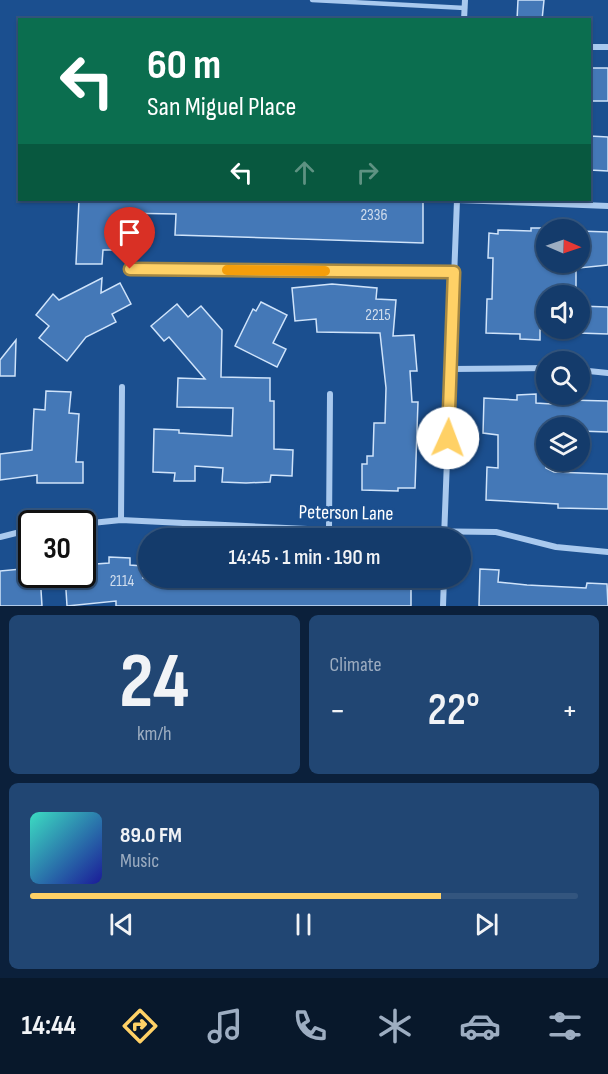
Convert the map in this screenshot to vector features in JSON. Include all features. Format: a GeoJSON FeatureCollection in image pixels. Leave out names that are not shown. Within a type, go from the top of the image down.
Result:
{"type":"FeatureCollection","features":[{"type":"Feature","properties":{"kind":"street"},"geometry":{"type":"LineString","coordinates":[[464,18],[465,0]]}},
{"type":"Feature","properties":{"kind":"street"},"geometry":{"type":"LineString","coordinates":[[591,47],[608,47]]}},
{"type":"Feature","properties":{"kind":"street"},"geometry":{"type":"LineString","coordinates":[[444,528],[457,201]]}},
{"type":"Feature","properties":{"kind":"street"},"geometry":{"type":"LineString","coordinates":[[482,201],[608,206]]}},
{"type":"Feature","properties":{"kind":"street"},"geometry":{"type":"LineString","coordinates":[[130,269],[454,272]]}},
{"type":"Feature","properties":{"kind":"street"},"geometry":{"type":"LineString","coordinates":[[451,369],[536,369]]}},
{"type":"Feature","properties":{"kind":"street"},"geometry":{"type":"LineString","coordinates":[[590,371],[608,373]]}},
{"type":"Feature","properties":{"kind":"street"},"geometry":{"type":"LineString","coordinates":[[121,520],[122,387]]}},
{"type":"Feature","properties":{"kind":"street"},"geometry":{"type":"LineString","coordinates":[[329,528],[330,394]]}},
{"type":"Feature","properties":{"kind":"street","name":"Peterson Lane"},"geometry":{"type":"LineString","coordinates":[[96,523],[121,520],[287,528]]}},
{"type":"Feature","properties":{"kind":"street","name":"Peterson Lane"},"geometry":{"type":"LineString","coordinates":[[471,531],[496,532],[556,547],[608,552]]}},
{"type":"Feature","properties":{"kind":"street"},"geometry":{"type":"LineString","coordinates":[[0,537],[18,532]]}},
{"type":"Feature","properties":{"kind":"street"},"geometry":{"type":"LineString","coordinates":[[443,606],[444,588]]}},
{"type":"Feature","properties":{"kind":"lane"},"geometry":{"type":"LineString","coordinates":[[312,0],[465,8]]}},
{"type":"Feature","properties":{"kind":"building"},"geometry":{"type":"Polygon","coordinates":[[[518,0],[544,0],[542,18],[517,18],[518,0]]]}},
{"type":"Feature","properties":{"kind":"building"},"geometry":{"type":"Polygon","coordinates":[[[591,68],[608,68],[608,101],[591,101],[591,68]]]}},
{"type":"Feature","properties":{"kind":"building"},"geometry":{"type":"Polygon","coordinates":[[[591,136],[608,137],[608,171],[591,170],[591,136]]]}},
{"type":"Feature","properties":{"kind":"building"},"geometry":{"type":"Polygon","coordinates":[[[79,201],[423,201],[423,243],[175,235],[176,214],[120,213],[119,250],[103,250],[102,264],[76,264],[79,201]]]}},
{"type":"Feature","properties":{"kind":"building"},"geometry":{"type":"Polygon","coordinates":[[[531,228],[536,228],[536,273],[576,273],[576,285],[536,285],[536,339],[540,340],[520,339],[520,334],[486,333],[487,299],[492,299],[493,258],[488,258],[489,233],[498,234],[498,230],[531,231],[531,228]]]}},
{"type":"Feature","properties":{"kind":"building"},"geometry":{"type":"Polygon","coordinates":[[[590,231],[608,232],[608,265],[590,267],[590,231]]]}},
{"type":"Feature","properties":{"kind":"building"},"geometry":{"type":"Polygon","coordinates":[[[102,278],[101,293],[120,283],[131,304],[112,314],[116,322],[86,337],[67,361],[39,338],[49,326],[36,315],[53,294],[59,300],[102,278]]]}},
{"type":"Feature","properties":{"kind":"building"},"geometry":{"type":"Polygon","coordinates":[[[332,284],[377,288],[376,299],[396,300],[393,336],[414,335],[417,371],[410,371],[412,402],[418,402],[415,488],[398,488],[398,491],[362,490],[362,464],[367,464],[367,456],[373,456],[374,423],[385,423],[386,388],[380,333],[317,332],[316,319],[295,321],[292,288],[332,284]]]}},
{"type":"Feature","properties":{"kind":"building"},"geometry":{"type":"Polygon","coordinates":[[[261,302],[287,315],[273,343],[286,349],[277,367],[235,346],[253,309],[256,311],[261,302]]]}},
{"type":"Feature","properties":{"kind":"building"},"geometry":{"type":"Polygon","coordinates":[[[177,304],[188,317],[201,306],[222,330],[221,377],[270,378],[270,401],[274,401],[274,449],[293,450],[292,476],[271,475],[270,482],[222,482],[223,468],[195,466],[195,481],[174,481],[175,473],[153,472],[154,429],[232,436],[233,408],[177,407],[178,378],[205,379],[169,337],[164,341],[151,326],[177,304]]]}},
{"type":"Feature","properties":{"kind":"building"},"geometry":{"type":"Polygon","coordinates":[[[590,306],[608,307],[608,334],[590,333],[590,306]]]}},
{"type":"Feature","properties":{"kind":"building"},"geometry":{"type":"Polygon","coordinates":[[[16,340],[15,376],[0,376],[0,360],[16,340]]]}},
{"type":"Feature","properties":{"kind":"building"},"geometry":{"type":"Polygon","coordinates":[[[46,391],[71,392],[69,413],[79,414],[76,462],[83,462],[83,483],[37,483],[37,475],[0,480],[0,454],[32,450],[34,409],[45,410],[46,391]]]}},
{"type":"Feature","properties":{"kind":"building"},"geometry":{"type":"Polygon","coordinates":[[[536,394],[536,405],[590,405],[590,401],[608,401],[608,432],[590,431],[590,417],[536,417],[536,471],[608,474],[608,509],[558,508],[558,504],[486,500],[487,467],[498,468],[498,435],[483,433],[484,398],[517,400],[517,395],[536,394]]]}},
{"type":"Feature","properties":{"kind":"building"},"geometry":{"type":"Polygon","coordinates":[[[109,557],[130,558],[130,565],[138,566],[138,588],[411,588],[411,606],[116,606],[116,601],[67,606],[66,588],[96,588],[96,564],[109,563],[109,557]]]}},
{"type":"Feature","properties":{"kind":"building"},"geometry":{"type":"Polygon","coordinates":[[[18,569],[18,588],[41,588],[42,606],[0,606],[0,571],[18,569]]]}},
{"type":"Feature","properties":{"kind":"building"},"geometry":{"type":"Polygon","coordinates":[[[480,569],[499,570],[498,582],[586,588],[587,583],[607,584],[608,606],[479,606],[480,569]]]}},
{"type":"Feature","properties":{"kind":"slow traffic"},"geometry":{"type":"LineString","coordinates":[[227,270],[325,271]]}},
{"type":"Feature","properties":{"kind":"route"},"geometry":{"type":"LineString","coordinates":[[130,269],[454,272],[448,438]]}}]}
